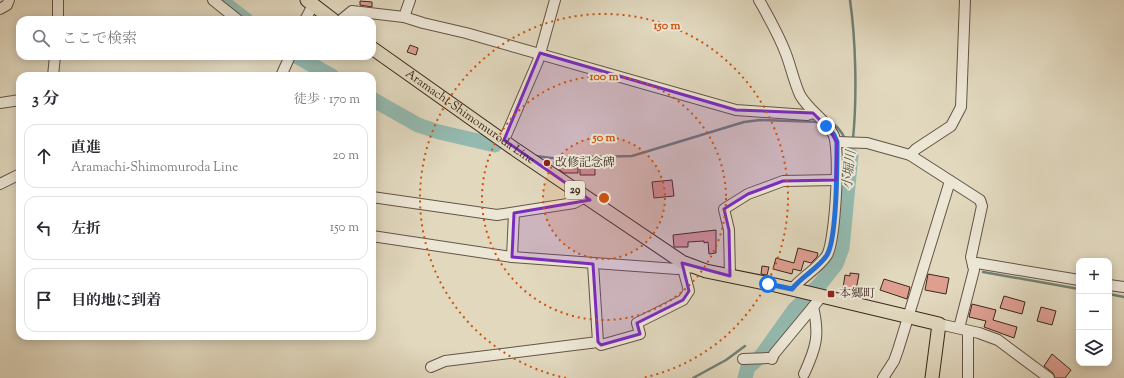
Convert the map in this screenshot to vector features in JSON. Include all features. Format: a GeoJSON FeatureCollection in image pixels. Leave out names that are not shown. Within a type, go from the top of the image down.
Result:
{"type":"FeatureCollection","features":[{"type":"Feature","properties":{"kind":"main road"},"geometry":{"type":"LineString","coordinates":[[310,3],[328,16]]}},
{"type":"Feature","properties":{"kind":"main road","name":"Aramachi-Shimomuroda Line"},"geometry":{"type":"LineString","coordinates":[[376,51],[688,268],[794,289],[818,299],[939,324]]}},
{"type":"Feature","properties":{"kind":"main road"},"geometry":{"type":"LineString","coordinates":[[932,378],[939,324]]}},
{"type":"Feature","properties":{"kind":"street"},"geometry":{"type":"LineString","coordinates":[[0,9],[7,6],[9,0]]}},
{"type":"Feature","properties":{"kind":"street"},"geometry":{"type":"LineString","coordinates":[[58,0],[58,16]]}},
{"type":"Feature","properties":{"kind":"street"},"geometry":{"type":"LineString","coordinates":[[213,0],[233,16]]}},
{"type":"Feature","properties":{"kind":"street"},"geometry":{"type":"LineString","coordinates":[[404,17],[410,0]]}},
{"type":"Feature","properties":{"kind":"street"},"geometry":{"type":"LineString","coordinates":[[504,140],[540,53],[555,0]]}},
{"type":"Feature","properties":{"kind":"street"},"geometry":{"type":"LineString","coordinates":[[759,0],[776,30],[800,93],[816,116],[834,135],[838,143],[833,232],[830,249],[821,261],[799,280],[794,289]]}},
{"type":"Feature","properties":{"kind":"street"},"geometry":{"type":"LineString","coordinates":[[910,156],[916,149],[951,126],[962,107],[966,0]]}},
{"type":"Feature","properties":{"kind":"street"},"geometry":{"type":"LineString","coordinates":[[306,16],[310,3]]}},
{"type":"Feature","properties":{"kind":"street"},"geometry":{"type":"LineString","coordinates":[[346,16],[352,11],[404,17],[540,53],[736,110],[816,116]]}},
{"type":"Feature","properties":{"kind":"street"},"geometry":{"type":"LineString","coordinates":[[53,72],[55,60]]}},
{"type":"Feature","properties":{"kind":"street"},"geometry":{"type":"LineString","coordinates":[[282,72],[287,60]]}},
{"type":"Feature","properties":{"kind":"street"},"geometry":{"type":"LineString","coordinates":[[0,103],[16,101]]}},
{"type":"Feature","properties":{"kind":"street"},"geometry":{"type":"LineString","coordinates":[[838,143],[867,143],[910,156],[980,200],[982,206],[971,257],[974,270],[963,330],[968,378]]}},
{"type":"Feature","properties":{"kind":"street"},"geometry":{"type":"LineString","coordinates":[[0,184],[16,176]]}},
{"type":"Feature","properties":{"kind":"street"},"geometry":{"type":"LineString","coordinates":[[730,276],[729,230],[724,209],[748,194],[783,181],[836,180]]}},
{"type":"Feature","properties":{"kind":"street"},"geometry":{"type":"LineString","coordinates":[[883,378],[894,362],[910,317],[950,181]]}},
{"type":"Feature","properties":{"kind":"street"},"geometry":{"type":"LineString","coordinates":[[376,198],[488,214],[514,213],[574,203],[585,197]]}},
{"type":"Feature","properties":{"kind":"street"},"geometry":{"type":"LineString","coordinates":[[512,257],[514,213]]}},
{"type":"Feature","properties":{"kind":"street"},"geometry":{"type":"LineString","coordinates":[[376,237],[512,257],[593,264],[688,268],[689,292],[682,300],[637,323],[640,334],[601,345],[598,342],[445,361],[431,367]]}},
{"type":"Feature","properties":{"kind":"street"},"geometry":{"type":"LineString","coordinates":[[973,265],[977,263],[1076,280]]}},
{"type":"Feature","properties":{"kind":"street"},"geometry":{"type":"LineString","coordinates":[[593,264],[598,342]]}},
{"type":"Feature","properties":{"kind":"street"},"geometry":{"type":"LineString","coordinates":[[1112,285],[1124,287]]}},
{"type":"Feature","properties":{"kind":"street"},"geometry":{"type":"LineString","coordinates":[[743,359],[770,359],[818,299]]}},
{"type":"Feature","properties":{"kind":"street"},"geometry":{"type":"LineString","coordinates":[[804,374],[817,341],[818,299]]}},
{"type":"Feature","properties":{"kind":"street"},"geometry":{"type":"LineString","coordinates":[[939,324],[998,340],[1049,378]]}},
{"type":"Feature","properties":{"kind":"highlighted area"},"geometry":{"type":"Polygon","coordinates":[[[540,53],[736,110],[813,113],[829,129],[837,142],[836,180],[783,181],[748,194],[724,209],[729,230],[730,276],[682,263],[689,291],[683,300],[637,323],[640,334],[601,345],[598,342],[593,264],[512,257],[514,213],[590,200],[504,140],[540,53]]]}},
{"type":"Feature","properties":{"kind":"building"},"geometry":{"type":"Polygon","coordinates":[[[360,1],[372,2],[372,7],[360,5],[360,1]]]}},
{"type":"Feature","properties":{"kind":"building"},"geometry":{"type":"Polygon","coordinates":[[[410,45],[418,48],[416,55],[407,52],[410,45]]]}},
{"type":"Feature","properties":{"kind":"building"},"geometry":{"type":"Polygon","coordinates":[[[578,163],[578,173],[564,173],[558,169],[558,164],[578,163]]]}},
{"type":"Feature","properties":{"kind":"building"},"geometry":{"type":"Polygon","coordinates":[[[595,166],[595,175],[580,175],[580,167],[595,166]]]}},
{"type":"Feature","properties":{"kind":"building"},"geometry":{"type":"Polygon","coordinates":[[[672,180],[674,196],[654,198],[652,182],[672,180]]]}},
{"type":"Feature","properties":{"kind":"building"},"geometry":{"type":"Polygon","coordinates":[[[716,230],[716,253],[709,254],[708,242],[704,243],[704,241],[688,242],[688,247],[674,247],[673,235],[716,230]]]}},
{"type":"Feature","properties":{"kind":"building"},"geometry":{"type":"Polygon","coordinates":[[[798,248],[818,253],[817,257],[811,263],[804,261],[801,271],[793,269],[792,274],[773,269],[776,258],[794,263],[798,248]]]}},
{"type":"Feature","properties":{"kind":"building"},"geometry":{"type":"Polygon","coordinates":[[[762,266],[769,267],[767,275],[761,274],[762,266]]]}},
{"type":"Feature","properties":{"kind":"building"},"geometry":{"type":"Polygon","coordinates":[[[850,273],[859,274],[856,290],[843,288],[845,275],[850,276],[850,273]]]}},
{"type":"Feature","properties":{"kind":"building"},"geometry":{"type":"Polygon","coordinates":[[[928,274],[949,278],[946,294],[925,290],[928,274]]]}},
{"type":"Feature","properties":{"kind":"building"},"geometry":{"type":"Polygon","coordinates":[[[884,279],[910,287],[907,299],[880,290],[884,279]]]}},
{"type":"Feature","properties":{"kind":"building"},"geometry":{"type":"Polygon","coordinates":[[[1004,296],[1025,302],[1022,314],[1000,308],[1004,296]]]}},
{"type":"Feature","properties":{"kind":"building"},"geometry":{"type":"Polygon","coordinates":[[[972,304],[996,310],[993,320],[1017,327],[1014,338],[984,327],[986,321],[969,317],[972,304]]]}},
{"type":"Feature","properties":{"kind":"building"},"geometry":{"type":"Polygon","coordinates":[[[1041,307],[1056,311],[1052,325],[1037,321],[1041,307]]]}},
{"type":"Feature","properties":{"kind":"building"},"geometry":{"type":"Polygon","coordinates":[[[1052,354],[1071,370],[1065,378],[1055,378],[1053,373],[1044,366],[1052,354]]]}},
{"type":"Feature","properties":{"kind":"waterway","name":"小堀川"},"geometry":{"type":"LineString","coordinates":[[850,0],[854,33],[855,70],[853,139]]}},
{"type":"Feature","properties":{"kind":"waterway"},"geometry":{"type":"LineString","coordinates":[[224,3],[241,16]]}},
{"type":"Feature","properties":{"kind":"waterway"},"geometry":{"type":"LineString","coordinates":[[303,60],[325,72]]}},
{"type":"Feature","properties":{"kind":"waterway"},"geometry":{"type":"LineString","coordinates":[[376,101],[418,125],[439,132],[495,145]]}},
{"type":"Feature","properties":{"kind":"waterway"},"geometry":{"type":"LineString","coordinates":[[536,156],[551,158],[632,156],[744,122],[760,120],[820,122]]}},
{"type":"Feature","properties":{"kind":"waterway"},"geometry":{"type":"LineString","coordinates":[[829,122],[838,129],[845,139]]}},
{"type":"Feature","properties":{"kind":"waterway","name":"小堀川"},"geometry":{"type":"LineString","coordinates":[[848,146],[851,155]]}},
{"type":"Feature","properties":{"kind":"waterway","name":"小堀川"},"geometry":{"type":"LineString","coordinates":[[745,378],[748,367],[762,355],[794,310],[821,283],[836,264],[842,248],[851,155]]}},
{"type":"Feature","properties":{"kind":"waterway"},"geometry":{"type":"LineString","coordinates":[[983,272],[1076,288]]}},
{"type":"Feature","properties":{"kind":"waterway"},"geometry":{"type":"LineString","coordinates":[[1112,295],[1124,297]]}},
{"type":"Feature","properties":{"kind":"waterway"},"geometry":{"type":"LineString","coordinates":[[693,378],[726,360],[745,346]]}},
{"type":"Feature","properties":{"kind":"place","name":"改修記念碑"},"geometry":{"type":"Point","coordinates":[547,163]}},
{"type":"Feature","properties":{"kind":"place","name":"本郷町"},"geometry":{"type":"Point","coordinates":[831,294]}},
{"type":"Feature","properties":{"kind":"route"},"geometry":{"type":"LineString","coordinates":[[768,284],[792,289],[799,280],[827,256],[830,249],[833,232],[837,142],[834,135],[826,126]]}}]}
